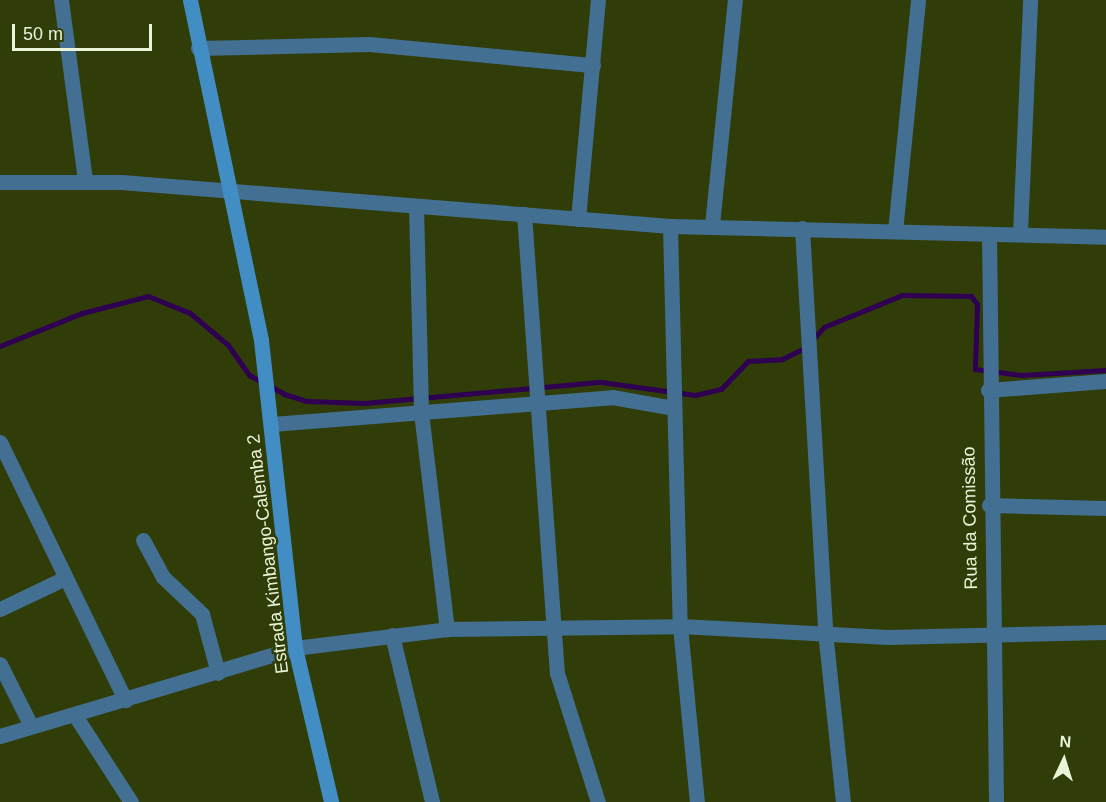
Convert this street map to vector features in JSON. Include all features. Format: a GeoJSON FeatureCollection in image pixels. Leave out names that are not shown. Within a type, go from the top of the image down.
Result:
{"type":"FeatureCollection","features":[{"type":"Feature","properties":{"kind":"main road"},"geometry":{"type":"LineString","coordinates":[[190,0],[226,189]]}},
{"type":"Feature","properties":{"kind":"main road","name":"Estrada Kimbango-Calemba 2"},"geometry":{"type":"LineString","coordinates":[[226,189],[264,356],[294,648],[331,802]]}},
{"type":"Feature","properties":{"kind":"street"},"geometry":{"type":"LineString","coordinates":[[61,0],[85,181]]}},
{"type":"Feature","properties":{"kind":"street"},"geometry":{"type":"LineString","coordinates":[[578,219],[598,0]]}},
{"type":"Feature","properties":{"kind":"street"},"geometry":{"type":"LineString","coordinates":[[712,225],[735,0]]}},
{"type":"Feature","properties":{"kind":"street"},"geometry":{"type":"LineString","coordinates":[[895,231],[918,0]]}},
{"type":"Feature","properties":{"kind":"street"},"geometry":{"type":"LineString","coordinates":[[1020,232],[1030,0]]}},
{"type":"Feature","properties":{"kind":"street"},"geometry":{"type":"LineString","coordinates":[[198,48],[369,44],[593,65]]}},
{"type":"Feature","properties":{"kind":"street"},"geometry":{"type":"LineString","coordinates":[[0,182],[85,181],[226,189],[670,226],[712,225],[989,234],[1020,232],[1106,237]]}},
{"type":"Feature","properties":{"kind":"street"},"geometry":{"type":"LineString","coordinates":[[416,206],[421,412],[447,629]]}},
{"type":"Feature","properties":{"kind":"street"},"geometry":{"type":"LineString","coordinates":[[524,214],[553,627],[563,705],[598,802]]}},
{"type":"Feature","properties":{"kind":"street"},"geometry":{"type":"LineString","coordinates":[[670,226],[680,626],[697,802]]}},
{"type":"Feature","properties":{"kind":"street"},"geometry":{"type":"LineString","coordinates":[[802,228],[825,631],[843,802]]}},
{"type":"Feature","properties":{"kind":"street","name":"Rua da Comissão"},"geometry":{"type":"LineString","coordinates":[[989,234],[989,505],[996,802]]}},
{"type":"Feature","properties":{"kind":"street"},"geometry":{"type":"LineString","coordinates":[[988,390],[1106,381]]}},
{"type":"Feature","properties":{"kind":"street"},"geometry":{"type":"LineString","coordinates":[[272,424],[612,397],[673,408]]}},
{"type":"Feature","properties":{"kind":"street"},"geometry":{"type":"LineString","coordinates":[[0,442],[63,579],[125,700]]}},
{"type":"Feature","properties":{"kind":"street"},"geometry":{"type":"LineString","coordinates":[[989,505],[1106,508]]}},
{"type":"Feature","properties":{"kind":"street"},"geometry":{"type":"LineString","coordinates":[[143,540],[163,577],[202,614],[218,673]]}},
{"type":"Feature","properties":{"kind":"street"},"geometry":{"type":"LineString","coordinates":[[0,609],[63,579]]}},
{"type":"Feature","properties":{"kind":"street"},"geometry":{"type":"LineString","coordinates":[[0,736],[30,726],[76,717],[294,648],[447,629],[680,626],[825,631],[888,637],[1106,632]]}},
{"type":"Feature","properties":{"kind":"street"},"geometry":{"type":"LineString","coordinates":[[392,635],[432,802]]}},
{"type":"Feature","properties":{"kind":"street"},"geometry":{"type":"LineString","coordinates":[[0,664],[30,726]]}},
{"type":"Feature","properties":{"kind":"street"},"geometry":{"type":"LineString","coordinates":[[76,717],[131,802]]}},
{"type":"Feature","properties":{"kind":"waterway"},"geometry":{"type":"LineString","coordinates":[[811,341],[824,327],[902,295],[971,296],[977,304],[975,369],[1022,375],[1106,370]]}},
{"type":"Feature","properties":{"kind":"waterway"},"geometry":{"type":"LineString","coordinates":[[0,346],[82,313],[148,296],[190,313],[228,345],[249,375],[284,394],[307,401],[364,403],[601,382],[695,395],[721,389],[748,361],[782,359],[805,348]]}}]}
